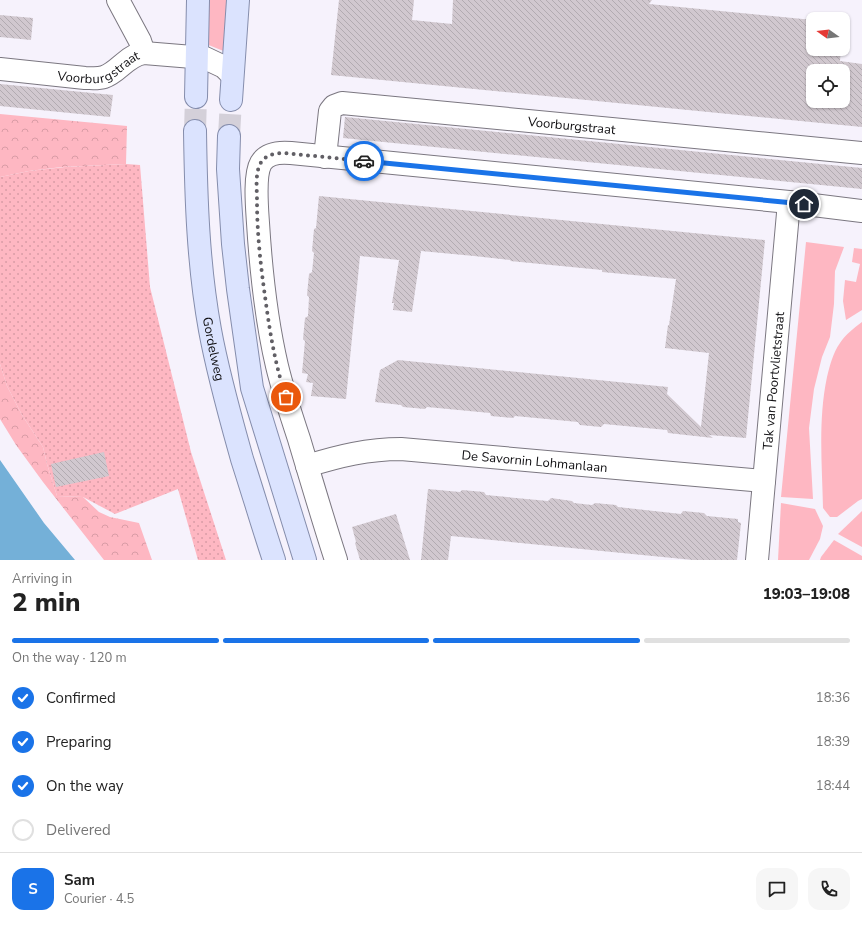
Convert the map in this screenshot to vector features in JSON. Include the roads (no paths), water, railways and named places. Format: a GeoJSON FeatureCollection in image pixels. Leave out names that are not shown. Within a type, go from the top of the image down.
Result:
{"type":"FeatureCollection","features":[{"type":"Feature","properties":{"kind":"main road"},"geometry":{"type":"LineString","coordinates":[[196,97],[198,0]]}},
{"type":"Feature","properties":{"kind":"main road"},"geometry":{"type":"LineString","coordinates":[[231,100],[238,0]]}},
{"type":"Feature","properties":{"kind":"main road","name":"Gordelweg"},"geometry":{"type":"LineString","coordinates":[[195,131],[199,240],[203,287],[210,329],[232,424],[274,560]]}},
{"type":"Feature","properties":{"kind":"main road"},"geometry":{"type":"LineString","coordinates":[[229,136],[228,169],[233,244],[252,388],[305,560]]}},
{"type":"Feature","properties":{"kind":"street"},"geometry":{"type":"LineString","coordinates":[[118,0],[140,41],[144,53]]}},
{"type":"Feature","properties":{"kind":"street","name":"Voorburgstraat"},"geometry":{"type":"LineString","coordinates":[[0,69],[97,78],[108,75],[133,57],[140,53],[144,53],[205,58],[224,67],[232,75]]}},
{"type":"Feature","properties":{"kind":"street","name":"Voorburgstraat"},"geometry":{"type":"LineString","coordinates":[[325,157],[330,111],[334,106],[342,103],[862,153]]}},
{"type":"Feature","properties":{"kind":"street"},"geometry":{"type":"LineString","coordinates":[[336,560],[281,383],[267,314],[260,256],[257,210],[257,176],[261,163],[266,157],[278,153],[284,153],[790,202],[862,211]]}},
{"type":"Feature","properties":{"kind":"street","name":"Tak van Poortvlietstraat"},"geometry":{"type":"LineString","coordinates":[[757,560],[790,202]]}},
{"type":"Feature","properties":{"kind":"street","name":"De Savornin Lohmanlaan"},"geometry":{"type":"LineString","coordinates":[[307,466],[348,454],[385,449],[401,449],[764,481]]}},
{"type":"Feature","properties":{"kind":"water"},"geometry":{"type":"Polygon","coordinates":[[[0,460],[44,523],[75,560],[0,560],[0,460]]]}},
{"type":"Feature","properties":{"kind":"tunnel"},"geometry":{"type":"LineString","coordinates":[[195,131],[196,97]]}},
{"type":"Feature","properties":{"kind":"tunnel"},"geometry":{"type":"LineString","coordinates":[[229,136],[231,100]]}}]}
